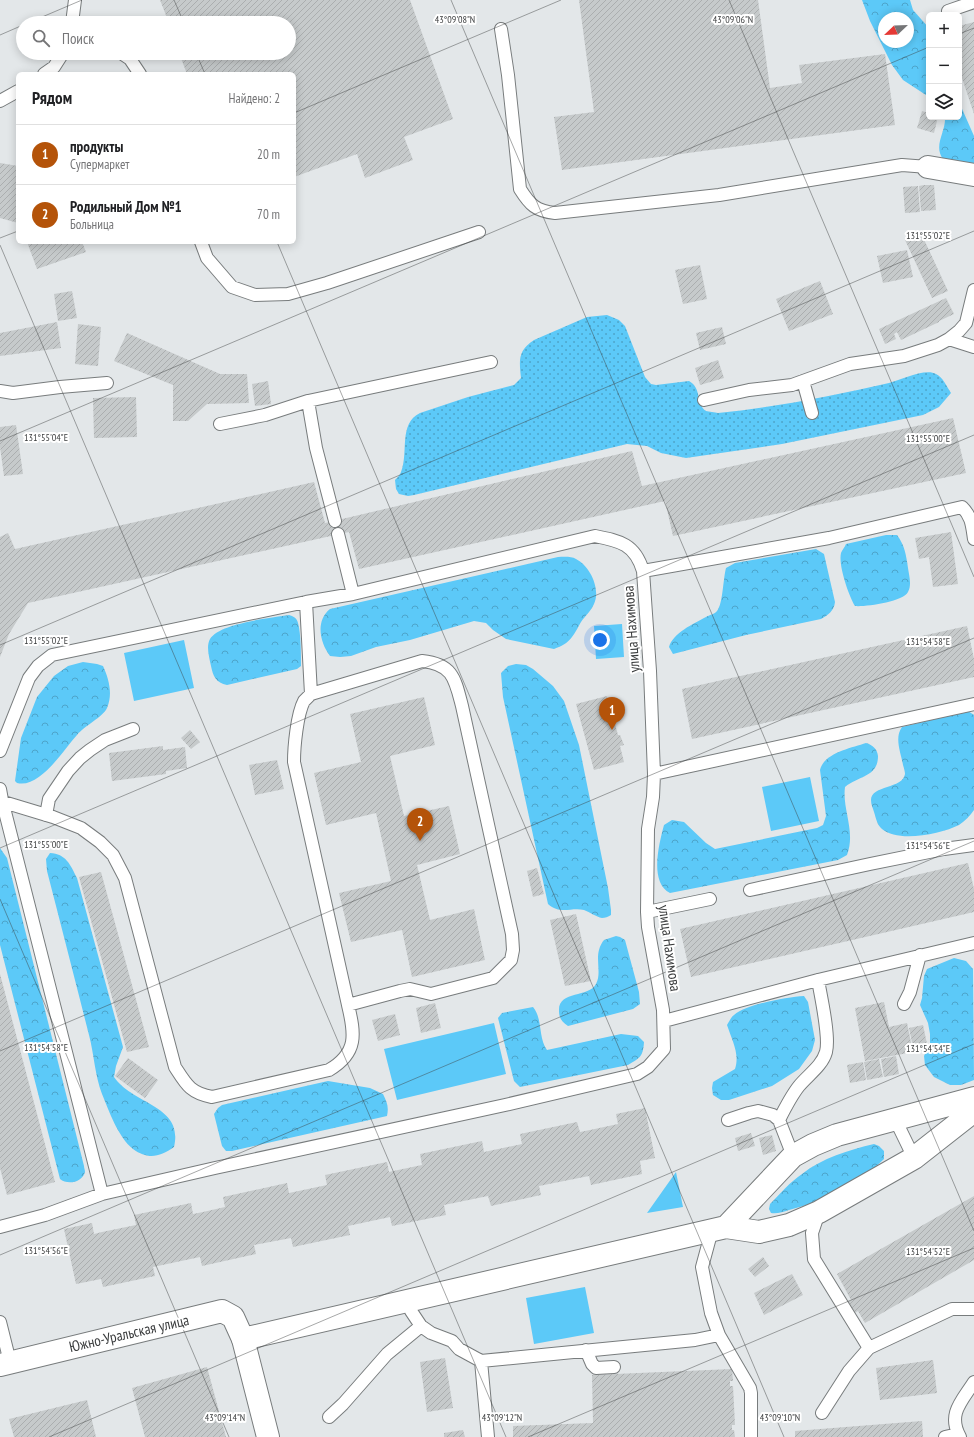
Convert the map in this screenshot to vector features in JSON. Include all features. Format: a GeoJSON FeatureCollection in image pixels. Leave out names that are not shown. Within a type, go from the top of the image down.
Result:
{"type":"FeatureCollection","features":[{"type":"Feature","properties":{"kind":"main road"},"geometry":{"type":"LineString","coordinates":[[928,167],[974,176]]}},
{"type":"Feature","properties":{"kind":"main road"},"geometry":{"type":"LineString","coordinates":[[719,1229],[793,1156],[813,1145],[837,1135],[974,1098]]}},
{"type":"Feature","properties":{"kind":"main road"},"geometry":{"type":"LineString","coordinates":[[243,1339],[719,1229],[759,1232],[789,1225],[819,1212],[914,1158],[974,1111]]}},
{"type":"Feature","properties":{"kind":"main road","name":"Южно-Уральская улица"},"geometry":{"type":"LineString","coordinates":[[5,1363],[222,1311],[233,1317],[243,1339],[268,1437]]}},
{"type":"Feature","properties":{"kind":"lane"},"geometry":{"type":"LineString","coordinates":[[73,16],[75,0]]}},
{"type":"Feature","properties":{"kind":"lane"},"geometry":{"type":"LineString","coordinates":[[948,11],[974,2]]}},
{"type":"Feature","properties":{"kind":"lane"},"geometry":{"type":"LineString","coordinates":[[501,28],[508,75],[520,189],[528,201],[537,209],[545,212],[555,213],[719,195],[902,165],[928,167]]}},
{"type":"Feature","properties":{"kind":"lane"},"geometry":{"type":"LineString","coordinates":[[47,72],[54,67],[58,60]]}},
{"type":"Feature","properties":{"kind":"lane"},"geometry":{"type":"LineString","coordinates":[[131,60],[139,72]]}},
{"type":"Feature","properties":{"kind":"lane"},"geometry":{"type":"LineString","coordinates":[[0,101],[16,92]]}},
{"type":"Feature","properties":{"kind":"lane"},"geometry":{"type":"LineString","coordinates":[[202,244],[207,258],[232,287],[255,295],[288,294],[327,283],[479,232]]}},
{"type":"Feature","properties":{"kind":"lane"},"geometry":{"type":"LineString","coordinates":[[704,400],[749,390],[786,386],[850,364],[904,356],[930,348],[949,339],[960,331],[966,323],[974,290]]}},
{"type":"Feature","properties":{"kind":"lane"},"geometry":{"type":"LineString","coordinates":[[949,339],[974,348]]}},
{"type":"Feature","properties":{"kind":"lane"},"geometry":{"type":"LineString","coordinates":[[220,424],[265,415],[308,401],[491,362]]}},
{"type":"Feature","properties":{"kind":"lane"},"geometry":{"type":"LineString","coordinates":[[803,381],[812,413]]}},
{"type":"Feature","properties":{"kind":"lane"},"geometry":{"type":"LineString","coordinates":[[0,391],[13,393],[60,386],[107,383]]}},
{"type":"Feature","properties":{"kind":"lane"},"geometry":{"type":"LineString","coordinates":[[308,401],[316,448],[335,521]]}},
{"type":"Feature","properties":{"kind":"lane","name":"улица Нахимова"},"geometry":{"type":"LineString","coordinates":[[0,1227],[45,1215],[102,1194],[637,1074],[648,1067],[664,1049],[664,1021],[648,927],[647,912],[648,830],[653,797],[654,774],[650,671],[642,571],[829,538],[962,507],[968,513],[972,522],[974,539]]}},
{"type":"Feature","properties":{"kind":"lane"},"geometry":{"type":"LineString","coordinates":[[338,534],[352,594]]}},
{"type":"Feature","properties":{"kind":"lane"},"geometry":{"type":"LineString","coordinates":[[0,751],[29,678],[38,666],[52,655],[306,602],[352,594],[595,536],[616,540],[626,545],[634,551],[640,561],[642,571]]}},
{"type":"Feature","properties":{"kind":"lane"},"geometry":{"type":"LineString","coordinates":[[306,602],[311,694]]}},
{"type":"Feature","properties":{"kind":"lane"},"geometry":{"type":"LineString","coordinates":[[1,797],[81,828],[100,842],[113,855],[124,878],[175,1067],[184,1081],[195,1093],[212,1097],[329,1070],[344,1059],[351,1047],[352,1020],[348,1005],[294,762],[294,748],[298,723],[304,702],[311,694],[422,660],[442,665],[450,672],[456,683],[462,706],[512,934],[513,950],[511,960],[493,978],[431,994],[410,989],[348,1005]]}},
{"type":"Feature","properties":{"kind":"lane"},"geometry":{"type":"LineString","coordinates":[[654,774],[974,704]]}},
{"type":"Feature","properties":{"kind":"lane"},"geometry":{"type":"LineString","coordinates":[[46,815],[49,799],[68,771],[80,758],[105,740],[133,729]]}},
{"type":"Feature","properties":{"kind":"lane"},"geometry":{"type":"LineString","coordinates":[[1,797],[102,1194]]}},
{"type":"Feature","properties":{"kind":"lane"},"geometry":{"type":"LineString","coordinates":[[750,890],[944,849],[974,845]]}},
{"type":"Feature","properties":{"kind":"lane"},"geometry":{"type":"LineString","coordinates":[[647,912],[710,899]]}},
{"type":"Feature","properties":{"kind":"lane"},"geometry":{"type":"LineString","coordinates":[[664,1021],[818,980],[974,943]]}},
{"type":"Feature","properties":{"kind":"lane"},"geometry":{"type":"LineString","coordinates":[[904,1004],[910,992],[920,955]]}},
{"type":"Feature","properties":{"kind":"lane"},"geometry":{"type":"LineString","coordinates":[[779,1120],[789,1101],[800,1085],[813,1071],[825,1054],[827,1043],[818,980]]}},
{"type":"Feature","properties":{"kind":"lane"},"geometry":{"type":"LineString","coordinates":[[728,1120],[758,1111],[773,1115],[779,1120],[793,1156]]}},
{"type":"Feature","properties":{"kind":"lane"},"geometry":{"type":"LineString","coordinates":[[895,1119],[914,1158]]}},
{"type":"Feature","properties":{"kind":"lane"},"geometry":{"type":"LineString","coordinates":[[819,1212],[812,1233],[814,1259],[869,1348]]}},
{"type":"Feature","properties":{"kind":"lane"},"geometry":{"type":"LineString","coordinates":[[719,1229],[702,1267],[712,1313],[719,1335],[750,1388],[751,1437]]}},
{"type":"Feature","properties":{"kind":"lane"},"geometry":{"type":"LineString","coordinates":[[410,1300],[411,1311],[421,1326],[431,1333],[452,1341],[459,1349],[481,1361],[695,1340],[719,1335]]}},
{"type":"Feature","properties":{"kind":"lane"},"geometry":{"type":"LineString","coordinates":[[822,1413],[849,1371],[869,1348],[952,1309],[974,1309]]}},
{"type":"Feature","properties":{"kind":"lane"},"geometry":{"type":"LineString","coordinates":[[0,1322],[5,1363]]}},
{"type":"Feature","properties":{"kind":"lane"},"geometry":{"type":"LineString","coordinates":[[329,1417],[343,1404],[387,1354],[421,1326]]}},
{"type":"Feature","properties":{"kind":"lane"},"geometry":{"type":"LineString","coordinates":[[586,1350],[592,1364],[596,1368],[614,1367]]}},
{"type":"Feature","properties":{"kind":"lane"},"geometry":{"type":"LineString","coordinates":[[481,1361],[488,1437]]}},
{"type":"Feature","properties":{"kind":"lane"},"geometry":{"type":"LineString","coordinates":[[945,1437],[959,1436],[954,1417],[956,1410],[974,1382]]}},
{"type":"Feature","properties":{"kind":"green space"},"geometry":{"type":"Polygon","coordinates":[[[862,0],[910,0],[913,10],[926,25],[926,95],[903,80],[892,65],[884,48],[914,48],[914,12],[878,12],[878,37],[862,0]]]}},
{"type":"Feature","properties":{"kind":"green space"},"geometry":{"type":"Polygon","coordinates":[[[962,109],[974,136],[974,167],[943,159],[939,149],[945,120],[962,120],[962,109]]]}},
{"type":"Feature","properties":{"kind":"green space"},"geometry":{"type":"Polygon","coordinates":[[[607,315],[619,320],[625,326],[645,377],[651,384],[656,385],[689,381],[696,388],[701,405],[706,411],[718,413],[804,401],[889,383],[926,372],[938,375],[951,393],[939,407],[923,415],[782,444],[686,458],[661,453],[647,446],[627,444],[414,495],[408,496],[399,494],[396,489],[395,480],[401,472],[406,431],[413,418],[420,413],[468,397],[514,385],[521,378],[520,361],[522,352],[534,340],[587,317],[607,315]]]}},
{"type":"Feature","properties":{"kind":"green space"},"geometry":{"type":"Polygon","coordinates":[[[886,535],[897,535],[900,539],[907,559],[910,580],[908,592],[905,596],[892,601],[875,605],[855,606],[847,588],[841,565],[841,552],[846,544],[886,535]]]}},
{"type":"Feature","properties":{"kind":"green space"},"geometry":{"type":"Polygon","coordinates":[[[816,549],[824,554],[835,602],[832,610],[826,616],[821,619],[746,635],[673,654],[669,647],[671,642],[679,633],[707,616],[715,613],[719,608],[726,568],[735,563],[816,549]]]}},
{"type":"Feature","properties":{"kind":"green space"},"geometry":{"type":"Polygon","coordinates":[[[558,557],[572,557],[581,562],[593,578],[596,592],[593,607],[568,642],[560,647],[554,649],[506,639],[486,623],[474,621],[410,640],[376,647],[351,656],[330,656],[324,645],[321,632],[322,620],[330,609],[558,557]]]}},
{"type":"Feature","properties":{"kind":"green space"},"geometry":{"type":"Polygon","coordinates":[[[289,615],[297,620],[299,627],[301,666],[297,669],[227,685],[218,681],[212,670],[208,648],[210,639],[216,633],[246,622],[289,615]]]}},
{"type":"Feature","properties":{"kind":"green space"},"geometry":{"type":"Polygon","coordinates":[[[622,624],[624,657],[596,659],[594,626],[622,624]]]}},
{"type":"Feature","properties":{"kind":"green space"},"geometry":{"type":"Polygon","coordinates":[[[184,640],[194,688],[134,701],[124,653],[184,640]]]}},
{"type":"Feature","properties":{"kind":"green space"},"geometry":{"type":"Polygon","coordinates":[[[83,662],[103,666],[110,687],[110,697],[107,708],[102,715],[80,732],[43,774],[26,783],[17,783],[15,781],[21,738],[37,697],[54,676],[68,666],[83,662]]]}},
{"type":"Feature","properties":{"kind":"green space"},"geometry":{"type":"Polygon","coordinates":[[[516,664],[526,665],[533,669],[553,686],[564,701],[579,745],[608,888],[611,915],[606,917],[602,918],[579,909],[561,910],[548,904],[503,697],[501,673],[508,666],[516,664]]]}},
{"type":"Feature","properties":{"kind":"green space"},"geometry":{"type":"Polygon","coordinates":[[[968,711],[974,715],[974,810],[959,825],[931,834],[920,836],[898,836],[882,829],[877,821],[871,800],[872,795],[876,792],[903,779],[905,773],[898,741],[898,736],[902,727],[968,711]]]}},
{"type":"Feature","properties":{"kind":"green space"},"geometry":{"type":"Polygon","coordinates":[[[866,743],[876,749],[878,756],[877,763],[872,772],[845,787],[845,804],[850,829],[847,855],[838,860],[670,893],[664,888],[660,880],[657,862],[664,825],[672,820],[684,822],[706,843],[715,849],[817,828],[823,825],[826,816],[820,770],[823,764],[832,755],[866,743]]]}},
{"type":"Feature","properties":{"kind":"green space"},"geometry":{"type":"Polygon","coordinates":[[[810,777],[819,821],[771,831],[762,787],[810,777]]]}},
{"type":"Feature","properties":{"kind":"green space"},"geometry":{"type":"Polygon","coordinates":[[[0,848],[7,858],[84,1166],[85,1172],[83,1176],[78,1181],[74,1182],[66,1182],[60,1179],[0,945],[0,848]]]}},
{"type":"Feature","properties":{"kind":"green space"},"geometry":{"type":"Polygon","coordinates":[[[50,853],[60,855],[64,858],[70,864],[77,878],[123,1047],[116,1066],[114,1077],[122,1086],[155,1107],[172,1122],[175,1133],[174,1147],[159,1155],[144,1155],[133,1149],[128,1144],[118,1131],[102,1094],[89,1035],[47,871],[46,859],[50,853]]]}},
{"type":"Feature","properties":{"kind":"green space"},"geometry":{"type":"Polygon","coordinates":[[[616,936],[625,940],[639,992],[640,1004],[633,1009],[568,1026],[560,1018],[560,1004],[568,997],[587,991],[596,984],[599,974],[598,957],[600,946],[604,940],[616,936]]]}},
{"type":"Feature","properties":{"kind":"green space"},"geometry":{"type":"Polygon","coordinates":[[[954,958],[966,961],[973,969],[974,1080],[961,1085],[950,1085],[934,1077],[925,1065],[924,1056],[930,1043],[930,1034],[928,1023],[920,1005],[924,976],[927,969],[954,958]]]}},
{"type":"Feature","properties":{"kind":"green space"},"geometry":{"type":"Polygon","coordinates":[[[804,996],[808,1002],[815,1040],[812,1051],[799,1069],[772,1086],[729,1100],[721,1100],[713,1095],[713,1082],[735,1069],[737,1058],[736,1052],[727,1025],[731,1018],[740,1011],[757,1004],[804,996]]]}},
{"type":"Feature","properties":{"kind":"green space"},"geometry":{"type":"Polygon","coordinates":[[[533,1007],[538,1017],[542,1040],[547,1050],[621,1034],[638,1036],[644,1042],[642,1054],[638,1059],[628,1065],[520,1087],[514,1081],[498,1018],[502,1013],[533,1007]]]}},
{"type":"Feature","properties":{"kind":"green space"},"geometry":{"type":"Polygon","coordinates":[[[494,1023],[506,1074],[397,1100],[384,1049],[494,1023]]]}},
{"type":"Feature","properties":{"kind":"green space"},"geometry":{"type":"Polygon","coordinates":[[[328,1081],[370,1088],[383,1094],[388,1110],[387,1116],[232,1151],[226,1151],[222,1146],[214,1114],[222,1105],[328,1081]]]}},
{"type":"Feature","properties":{"kind":"green space"},"geometry":{"type":"Polygon","coordinates":[[[874,1144],[879,1146],[884,1151],[884,1159],[852,1184],[814,1202],[782,1212],[771,1213],[769,1209],[770,1204],[785,1188],[810,1168],[836,1155],[874,1144]]]}},
{"type":"Feature","properties":{"kind":"green space"},"geometry":{"type":"Polygon","coordinates":[[[676,1172],[683,1207],[647,1213],[676,1172]]]}},
{"type":"Feature","properties":{"kind":"green space"},"geometry":{"type":"Polygon","coordinates":[[[585,1287],[594,1333],[534,1344],[526,1298],[585,1287]]]}},
{"type":"Feature","properties":{"kind":"building"},"geometry":{"type":"Polygon","coordinates":[[[160,0],[410,0],[453,119],[404,137],[413,160],[365,178],[357,154],[296,176],[296,72],[186,72],[182,60],[296,60],[296,16],[166,16],[160,0]]]}},
{"type":"Feature","properties":{"kind":"building"},"geometry":{"type":"Polygon","coordinates":[[[579,0],[758,0],[770,88],[802,83],[799,65],[885,54],[895,125],[562,170],[554,117],[594,112],[579,0]]]}},
{"type":"Feature","properties":{"kind":"building"},"geometry":{"type":"Polygon","coordinates":[[[974,22],[974,114],[962,78],[962,25],[974,22]]]}},
{"type":"Feature","properties":{"kind":"building"},"geometry":{"type":"Polygon","coordinates":[[[922,111],[926,112],[926,120],[937,120],[934,133],[917,128],[922,111]]]}},
{"type":"Feature","properties":{"kind":"building"},"geometry":{"type":"Polygon","coordinates":[[[0,163],[16,166],[16,222],[0,218],[0,163]]]}},
{"type":"Feature","properties":{"kind":"building"},"geometry":{"type":"Polygon","coordinates":[[[934,185],[936,210],[921,211],[919,186],[934,185]]]}},
{"type":"Feature","properties":{"kind":"building"},"geometry":{"type":"Polygon","coordinates":[[[918,186],[920,212],[905,213],[903,187],[918,186]]]}},
{"type":"Feature","properties":{"kind":"building"},"geometry":{"type":"Polygon","coordinates":[[[921,233],[948,291],[932,298],[905,240],[921,233]]]}},
{"type":"Feature","properties":{"kind":"building"},"geometry":{"type":"Polygon","coordinates":[[[28,244],[83,244],[86,252],[37,269],[28,244]]]}},
{"type":"Feature","properties":{"kind":"building"},"geometry":{"type":"Polygon","coordinates":[[[907,250],[913,277],[883,283],[877,256],[907,250]]]}},
{"type":"Feature","properties":{"kind":"building"},"geometry":{"type":"Polygon","coordinates":[[[700,265],[707,299],[683,304],[675,270],[700,265]]]}},
{"type":"Feature","properties":{"kind":"building"},"geometry":{"type":"Polygon","coordinates":[[[820,281],[833,314],[789,331],[776,299],[820,281]]]}},
{"type":"Feature","properties":{"kind":"building"},"geometry":{"type":"Polygon","coordinates":[[[72,291],[77,318],[58,321],[54,294],[72,291]]]}},
{"type":"Feature","properties":{"kind":"building"},"geometry":{"type":"Polygon","coordinates":[[[946,298],[954,314],[901,340],[897,332],[894,334],[896,339],[885,344],[879,329],[946,298]]]}},
{"type":"Feature","properties":{"kind":"building"},"geometry":{"type":"Polygon","coordinates":[[[57,322],[61,348],[0,356],[0,333],[57,322]]]}},
{"type":"Feature","properties":{"kind":"building"},"geometry":{"type":"Polygon","coordinates":[[[78,324],[101,327],[98,366],[75,364],[78,324]]]}},
{"type":"Feature","properties":{"kind":"building"},"geometry":{"type":"Polygon","coordinates":[[[722,327],[726,344],[700,350],[696,333],[722,327]]]}},
{"type":"Feature","properties":{"kind":"building"},"geometry":{"type":"Polygon","coordinates":[[[127,333],[220,374],[247,374],[249,403],[207,404],[188,421],[173,421],[173,385],[114,361],[127,333]]]}},
{"type":"Feature","properties":{"kind":"building"},"geometry":{"type":"Polygon","coordinates":[[[718,360],[724,378],[700,385],[695,368],[718,360]]]}},
{"type":"Feature","properties":{"kind":"building"},"geometry":{"type":"Polygon","coordinates":[[[268,381],[271,404],[255,406],[252,384],[268,381]]]}},
{"type":"Feature","properties":{"kind":"building"},"geometry":{"type":"Polygon","coordinates":[[[136,397],[137,437],[94,438],[93,398],[136,397]]]}},
{"type":"Feature","properties":{"kind":"building"},"geometry":{"type":"Polygon","coordinates":[[[953,418],[966,473],[673,536],[665,501],[359,569],[349,532],[28,603],[9,634],[0,657],[0,537],[8,533],[15,549],[314,482],[325,523],[632,451],[642,486],[953,418]]]}},
{"type":"Feature","properties":{"kind":"building"},"geometry":{"type":"Polygon","coordinates":[[[16,425],[23,474],[4,476],[0,447],[0,427],[16,425]]]}},
{"type":"Feature","properties":{"kind":"building"},"geometry":{"type":"Polygon","coordinates":[[[951,532],[958,584],[933,587],[929,557],[919,559],[915,538],[951,532]]]}},
{"type":"Feature","properties":{"kind":"building"},"geometry":{"type":"Polygon","coordinates":[[[967,626],[974,659],[974,677],[692,739],[682,689],[967,626]]]}},
{"type":"Feature","properties":{"kind":"building"},"geometry":{"type":"Polygon","coordinates":[[[607,696],[618,735],[620,735],[624,745],[620,746],[624,762],[594,770],[576,704],[607,696]]]}},
{"type":"Feature","properties":{"kind":"building"},"geometry":{"type":"Polygon","coordinates":[[[424,697],[435,745],[390,756],[404,816],[449,806],[460,854],[417,865],[430,920],[474,909],[485,960],[412,977],[402,930],[351,942],[339,893],[391,881],[376,813],[326,825],[314,773],[361,762],[350,714],[424,697]]]}},
{"type":"Feature","properties":{"kind":"building"},"geometry":{"type":"Polygon","coordinates":[[[190,730],[200,742],[191,749],[181,738],[190,730]]]}},
{"type":"Feature","properties":{"kind":"building"},"geometry":{"type":"Polygon","coordinates":[[[163,746],[163,750],[185,747],[187,768],[166,771],[166,774],[112,781],[109,753],[163,746]]]}},
{"type":"Feature","properties":{"kind":"building"},"geometry":{"type":"Polygon","coordinates":[[[277,760],[284,789],[255,795],[249,765],[277,760]]]}},
{"type":"Feature","properties":{"kind":"building"},"geometry":{"type":"Polygon","coordinates":[[[968,863],[974,889],[974,912],[691,977],[680,929],[968,863]]]}},
{"type":"Feature","properties":{"kind":"building"},"geometry":{"type":"Polygon","coordinates":[[[537,868],[544,894],[533,897],[527,871],[537,868]]]}},
{"type":"Feature","properties":{"kind":"building"},"geometry":{"type":"Polygon","coordinates":[[[101,872],[149,1047],[127,1052],[79,877],[101,872]]]}},
{"type":"Feature","properties":{"kind":"building"},"geometry":{"type":"Polygon","coordinates":[[[576,914],[591,981],[565,986],[550,920],[576,914]]]}},
{"type":"Feature","properties":{"kind":"building"},"geometry":{"type":"Polygon","coordinates":[[[0,974],[55,1182],[7,1195],[0,1168],[0,974]]]}},
{"type":"Feature","properties":{"kind":"building"},"geometry":{"type":"Polygon","coordinates":[[[884,1002],[889,1027],[907,1023],[913,1052],[865,1061],[855,1008],[884,1002]]]}},
{"type":"Feature","properties":{"kind":"building"},"geometry":{"type":"Polygon","coordinates":[[[435,1003],[441,1028],[421,1033],[416,1008],[435,1003]]]}},
{"type":"Feature","properties":{"kind":"building"},"geometry":{"type":"Polygon","coordinates":[[[395,1014],[400,1035],[378,1041],[372,1020],[395,1014]]]}},
{"type":"Feature","properties":{"kind":"building"},"geometry":{"type":"Polygon","coordinates":[[[923,1025],[927,1044],[913,1047],[909,1028],[923,1025]]]}},
{"type":"Feature","properties":{"kind":"building"},"geometry":{"type":"Polygon","coordinates":[[[896,1056],[899,1074],[884,1077],[881,1059],[896,1056]]]}},
{"type":"Feature","properties":{"kind":"building"},"geometry":{"type":"Polygon","coordinates":[[[128,1058],[158,1080],[145,1098],[115,1076],[128,1058]]]}},
{"type":"Feature","properties":{"kind":"building"},"geometry":{"type":"Polygon","coordinates":[[[879,1059],[883,1077],[867,1080],[864,1062],[879,1059]]]}},
{"type":"Feature","properties":{"kind":"building"},"geometry":{"type":"Polygon","coordinates":[[[863,1062],[866,1080],[850,1083],[847,1065],[863,1062]]]}},
{"type":"Feature","properties":{"kind":"building"},"geometry":{"type":"Polygon","coordinates":[[[645,1108],[655,1158],[640,1161],[642,1174],[591,1185],[589,1176],[539,1186],[541,1195],[491,1206],[488,1196],[444,1205],[446,1215],[392,1226],[390,1217],[348,1226],[350,1235],[293,1247],[291,1238],[254,1245],[256,1254],[202,1266],[200,1257],[153,1267],[155,1276],[103,1287],[101,1279],[76,1284],[64,1229],[92,1223],[94,1234],[136,1225],[134,1215],[191,1203],[193,1214],[203,1212],[225,1207],[223,1197],[287,1183],[289,1193],[327,1185],[325,1175],[387,1162],[389,1172],[422,1165],[420,1154],[482,1141],[484,1152],[522,1144],[520,1134],[577,1122],[580,1132],[590,1130],[618,1124],[616,1114],[645,1108]]]}},
{"type":"Feature","properties":{"kind":"building"},"geometry":{"type":"Polygon","coordinates":[[[751,1133],[755,1146],[738,1151],[735,1138],[751,1133]]]}},
{"type":"Feature","properties":{"kind":"building"},"geometry":{"type":"Polygon","coordinates":[[[772,1135],[776,1151],[763,1155],[759,1138],[772,1135]]]}},
{"type":"Feature","properties":{"kind":"building"},"geometry":{"type":"Polygon","coordinates":[[[974,1196],[974,1260],[865,1323],[858,1311],[855,1313],[848,1301],[851,1300],[837,1274],[974,1196]]]}},
{"type":"Feature","properties":{"kind":"building"},"geometry":{"type":"Polygon","coordinates":[[[763,1257],[769,1266],[755,1277],[748,1269],[763,1257]]]}},
{"type":"Feature","properties":{"kind":"building"},"geometry":{"type":"Polygon","coordinates":[[[792,1274],[803,1295],[764,1315],[754,1293],[792,1274]]]}},
{"type":"Feature","properties":{"kind":"building"},"geometry":{"type":"Polygon","coordinates":[[[445,1358],[453,1408],[427,1412],[420,1362],[445,1358]]]}},
{"type":"Feature","properties":{"kind":"building"},"geometry":{"type":"Polygon","coordinates":[[[933,1360],[937,1393],[880,1400],[876,1368],[933,1360]]]}},
{"type":"Feature","properties":{"kind":"building"},"geometry":{"type":"Polygon","coordinates":[[[207,1367],[226,1437],[145,1437],[132,1388],[207,1367]]]}},
{"type":"Feature","properties":{"kind":"building"},"geometry":{"type":"Polygon","coordinates":[[[732,1369],[733,1381],[730,1381],[730,1386],[733,1386],[735,1425],[732,1425],[732,1430],[734,1430],[735,1437],[513,1437],[513,1426],[593,1423],[592,1375],[732,1369]]]}},
{"type":"Feature","properties":{"kind":"building"},"geometry":{"type":"Polygon","coordinates":[[[87,1400],[96,1437],[14,1437],[9,1419],[87,1400]]]}},
{"type":"Feature","properties":{"kind":"building"},"geometry":{"type":"Polygon","coordinates":[[[922,1421],[923,1437],[795,1437],[795,1431],[922,1421]]]}},
{"type":"Feature","properties":{"kind":"building"},"geometry":{"type":"Polygon","coordinates":[[[463,1430],[465,1437],[444,1437],[444,1433],[463,1430]]]}},
{"type":"Feature","properties":{"kind":"place","name":"продукты"},"geometry":{"type":"Point","coordinates":[612,730]}},
{"type":"Feature","properties":{"kind":"place","name":"Родильный Дом №1"},"geometry":{"type":"Point","coordinates":[420,841]}}]}
